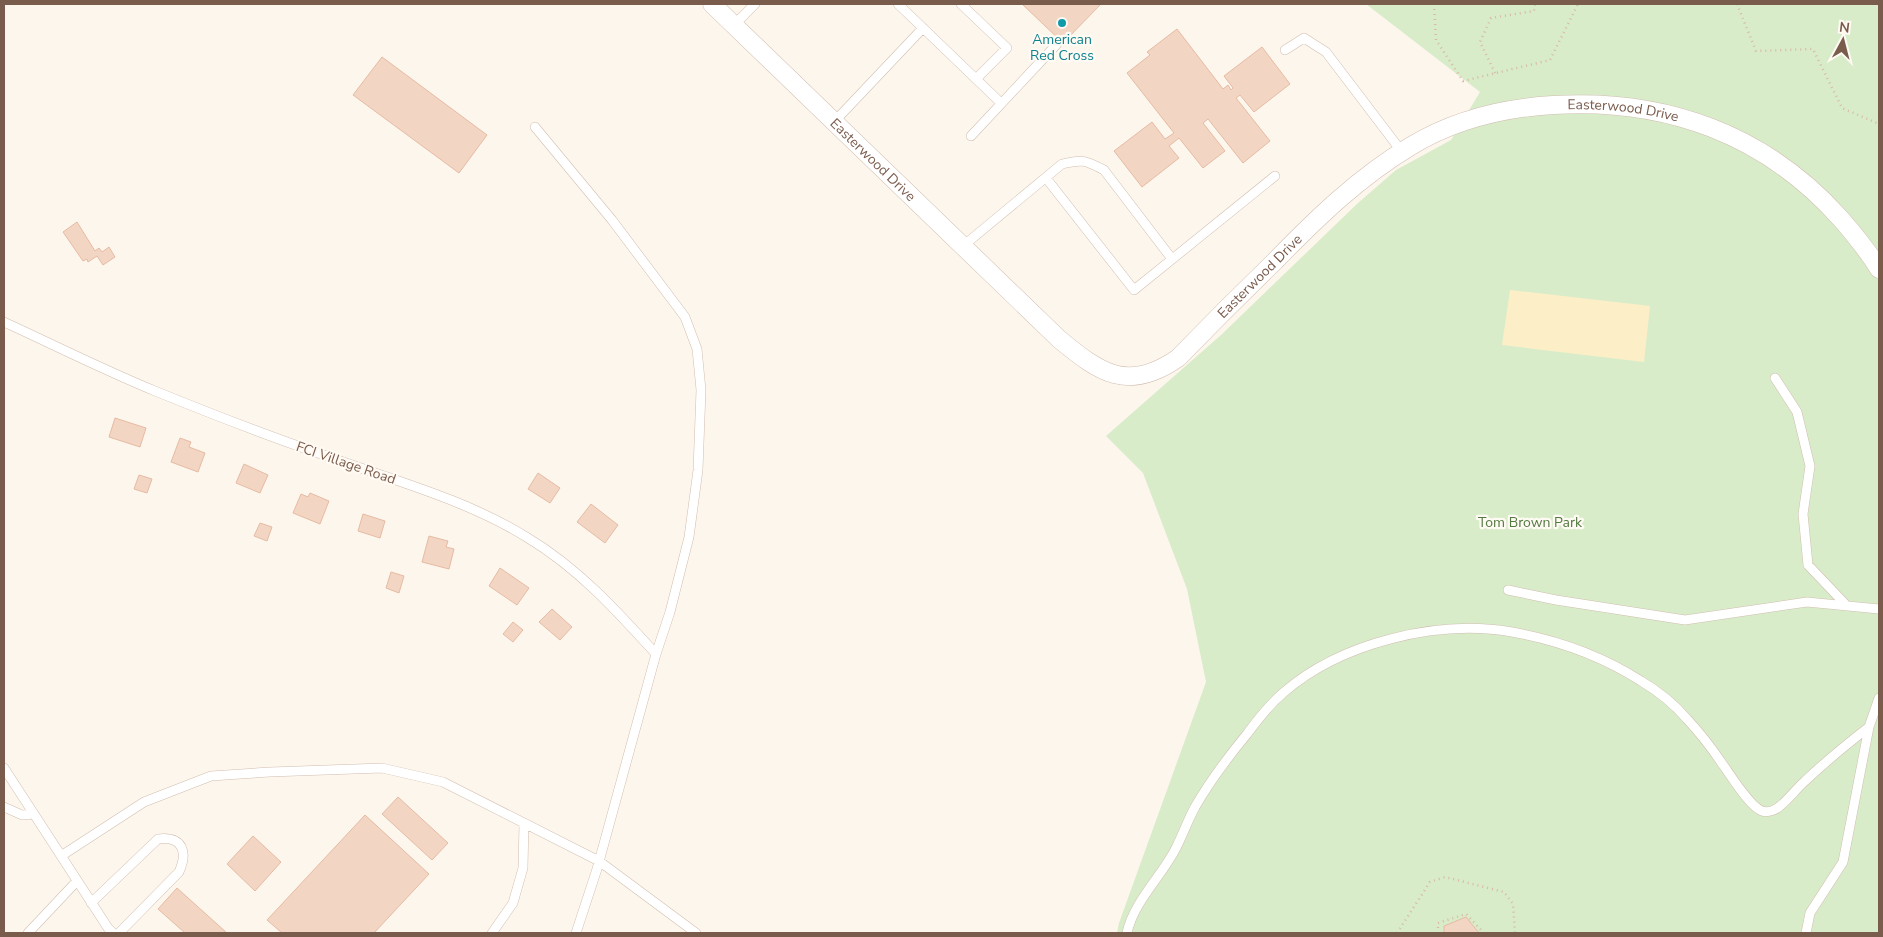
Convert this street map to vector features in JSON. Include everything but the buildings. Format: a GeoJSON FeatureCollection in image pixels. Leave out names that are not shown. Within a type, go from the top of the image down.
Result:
{"type":"FeatureCollection","features":[{"type":"Feature","properties":{"kind":"street","name":"Easterwood Drive"},"geometry":{"type":"LineString","coordinates":[[712,4],[1059,339],[1084,360],[1100,370],[1115,374],[1130,376],[1149,374],[1164,368],[1178,358],[1340,197],[1370,173],[1402,152],[1441,130],[1469,119],[1536,106],[1579,103],[1615,104],[1678,116],[1713,128],[1743,142],[1774,160],[1827,204],[1850,229],[1879,269]]}},
{"type":"Feature","properties":{"kind":"lane"},"geometry":{"type":"LineString","coordinates":[[734,25],[756,4]]}},
{"type":"Feature","properties":{"kind":"lane"},"geometry":{"type":"LineString","coordinates":[[898,4],[1001,103]]}},
{"type":"Feature","properties":{"kind":"lane"},"geometry":{"type":"LineString","coordinates":[[961,4],[1007,48],[976,79]]}},
{"type":"Feature","properties":{"kind":"lane"},"geometry":{"type":"LineString","coordinates":[[834,122],[923,28]]}},
{"type":"Feature","properties":{"kind":"lane"},"geometry":{"type":"LineString","coordinates":[[1285,50],[1304,38],[1326,52],[1402,152]]}},
{"type":"Feature","properties":{"kind":"lane"},"geometry":{"type":"LineString","coordinates":[[971,136],[1057,44]]}},
{"type":"Feature","properties":{"kind":"lane"},"geometry":{"type":"LineString","coordinates":[[535,127],[612,220],[685,317],[697,349],[701,399],[698,470],[689,537],[670,612],[656,654],[599,861],[576,933]]}},
{"type":"Feature","properties":{"kind":"lane"},"geometry":{"type":"LineString","coordinates":[[962,246],[1062,164],[1079,160],[1092,163],[1104,170],[1172,259]]}},
{"type":"Feature","properties":{"kind":"lane"},"geometry":{"type":"LineString","coordinates":[[1046,178],[1134,290],[1275,176]]}},
{"type":"Feature","properties":{"kind":"lane","name":"FCI Village Road"},"geometry":{"type":"LineString","coordinates":[[4,322],[154,391],[319,454],[391,478],[504,524],[562,560],[592,586],[656,654]]}},
{"type":"Feature","properties":{"kind":"lane"},"geometry":{"type":"LineString","coordinates":[[1775,378],[1798,412],[1810,466],[1803,514],[1808,565],[1847,606]]}},
{"type":"Feature","properties":{"kind":"lane"},"geometry":{"type":"LineString","coordinates":[[1508,590],[1556,600],[1685,620],[1807,602],[1879,609]]}},
{"type":"Feature","properties":{"kind":"lane"},"geometry":{"type":"LineString","coordinates":[[1127,933],[1134,915],[1171,858],[1195,808],[1218,771],[1267,707],[1306,675],[1344,654],[1376,642],[1445,630],[1487,629],[1545,639],[1601,659],[1642,682],[1668,701],[1687,719],[1738,786],[1756,807],[1763,812],[1771,812],[1780,807],[1805,780],[1869,727]]}},
{"type":"Feature","properties":{"kind":"lane"},"geometry":{"type":"LineString","coordinates":[[1806,933],[1810,913],[1843,862],[1869,727],[1879,698]]}},
{"type":"Feature","properties":{"kind":"lane"},"geometry":{"type":"LineString","coordinates":[[4,768],[91,903],[113,933]]}},
{"type":"Feature","properties":{"kind":"lane"},"geometry":{"type":"LineString","coordinates":[[61,856],[144,802],[211,776],[382,768],[443,782],[599,861],[696,933]]}},
{"type":"Feature","properties":{"kind":"lane"},"geometry":{"type":"LineString","coordinates":[[4,807],[22,816],[34,814]]}},
{"type":"Feature","properties":{"kind":"lane"},"geometry":{"type":"LineString","coordinates":[[492,933],[513,902],[523,868],[524,823]]}},
{"type":"Feature","properties":{"kind":"lane"},"geometry":{"type":"LineString","coordinates":[[91,903],[158,839],[168,838],[180,845],[184,861],[179,872],[119,933]]}},
{"type":"Feature","properties":{"kind":"lane"},"geometry":{"type":"LineString","coordinates":[[28,933],[77,881]]}},
{"type":"Feature","properties":{"kind":"path"},"geometry":{"type":"LineString","coordinates":[[1434,4],[1436,40],[1463,81],[1550,60],[1578,4]]}},
{"type":"Feature","properties":{"kind":"path"},"geometry":{"type":"LineString","coordinates":[[1495,73],[1480,42],[1491,18],[1534,11],[1534,4]]}},
{"type":"Feature","properties":{"kind":"path"},"geometry":{"type":"LineString","coordinates":[[1737,4],[1756,51],[1813,49],[1842,108],[1879,124]]}},
{"type":"Feature","properties":{"kind":"path"},"geometry":{"type":"LineString","coordinates":[[1397,933],[1430,882],[1445,877],[1504,892],[1513,904],[1515,933]]}},
{"type":"Feature","properties":{"kind":"path"},"geometry":{"type":"LineString","coordinates":[[1438,933],[1438,923],[1466,914],[1484,933]]}},
{"type":"Feature","properties":{"kind":"green space","name":"Tom Brown Park"},"geometry":{"type":"Polygon","coordinates":[[[1366,4],[1879,4],[1879,933],[1117,933],[1206,682],[1187,589],[1143,473],[1106,436],[1221,335],[1358,203],[1396,170],[1451,140],[1480,92],[1366,4]]]}},
{"type":"Feature","properties":{"kind":"sand"},"geometry":{"type":"Polygon","coordinates":[[[1510,290],[1650,306],[1644,362],[1502,345],[1510,290]]]}},
{"type":"Feature","properties":{"kind":"place","name":"American Red Cross"},"geometry":{"type":"Point","coordinates":[1062,23]}}]}
